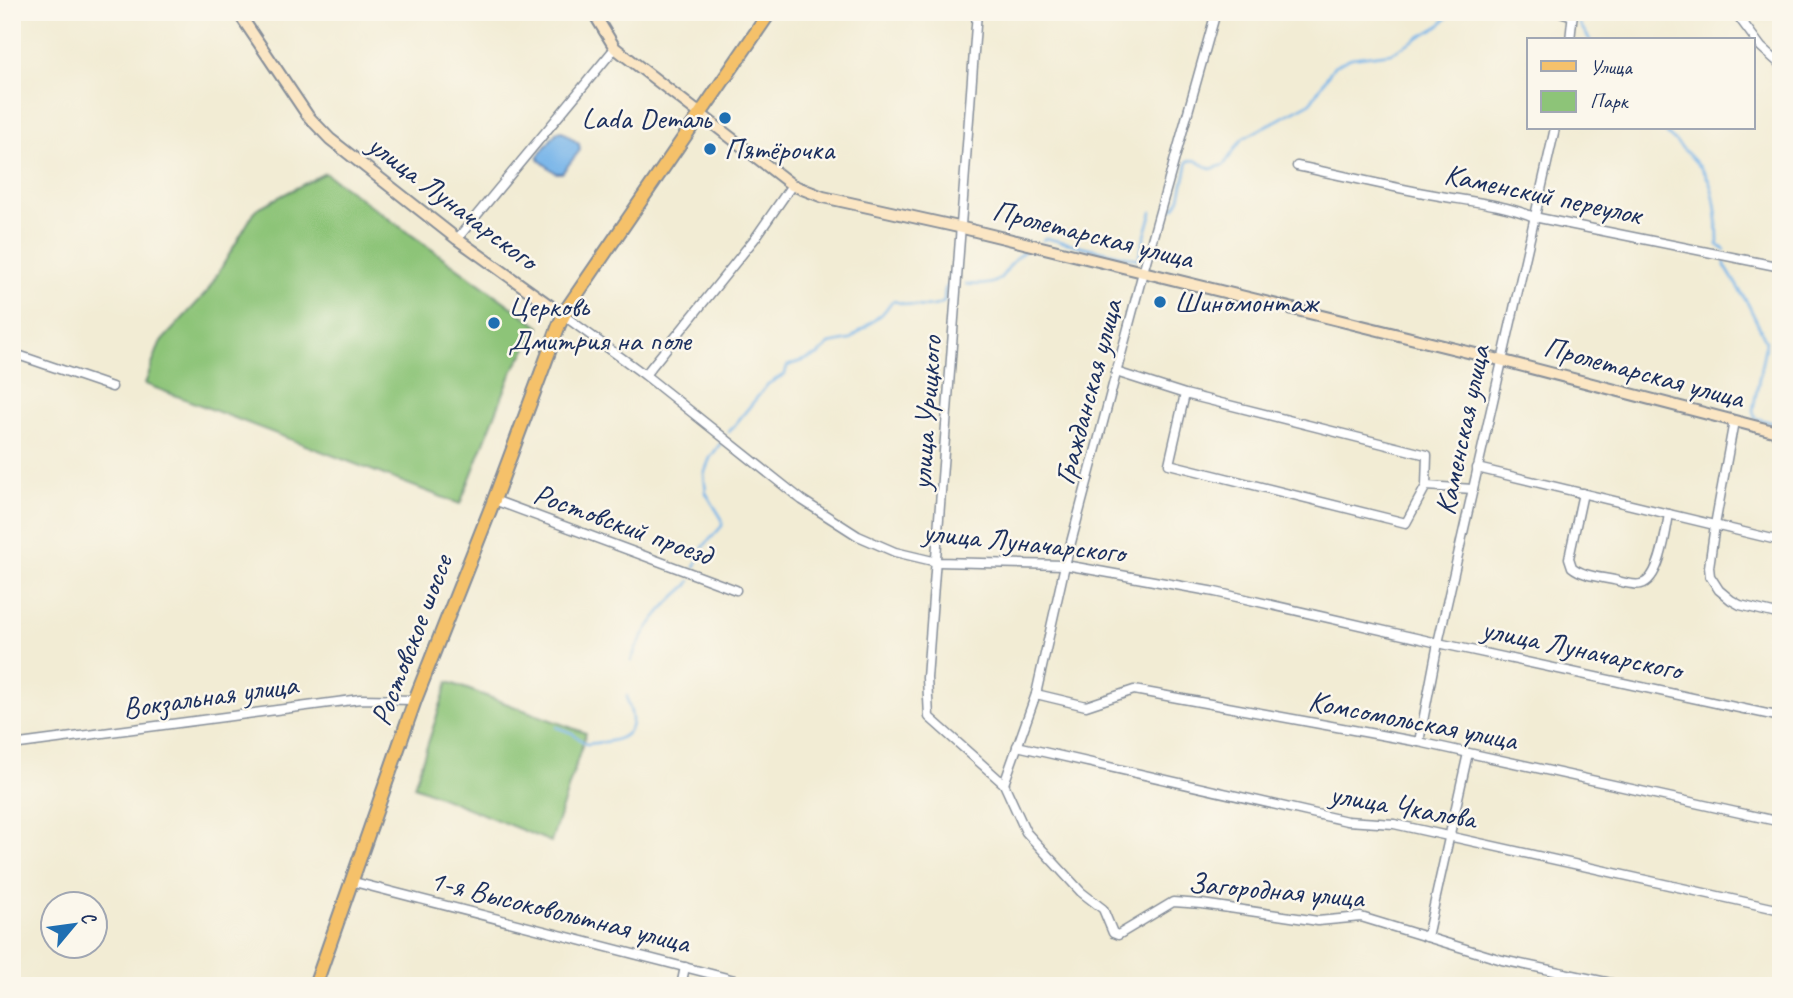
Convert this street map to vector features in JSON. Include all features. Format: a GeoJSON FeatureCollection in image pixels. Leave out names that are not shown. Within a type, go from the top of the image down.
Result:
{"type":"FeatureCollection","features":[{"type":"Feature","properties":{"kind":"main road","name":"улица Луначарского"},"geometry":{"type":"LineString","coordinates":[[238,12],[308,117],[330,139],[457,239],[564,315]]}},
{"type":"Feature","properties":{"kind":"main road","name":"Пролетарская улица"},"geometry":{"type":"LineString","coordinates":[[593,12],[615,48],[699,116],[792,185],[823,197],[1143,272],[1781,433]]}},
{"type":"Feature","properties":{"kind":"main road","name":"Ростовское шоссе"},"geometry":{"type":"LineString","coordinates":[[315,986],[415,700],[564,315],[770,12]]}},
{"type":"Feature","properties":{"kind":"street","name":"улица Урицкого"},"geometry":{"type":"LineString","coordinates":[[977,12],[963,228],[927,678],[929,718],[1004,784]]}},
{"type":"Feature","properties":{"kind":"street","name":"Гражданская улица"},"geometry":{"type":"LineString","coordinates":[[1004,784],[1036,694],[1065,565],[1216,12]]}},
{"type":"Feature","properties":{"kind":"street"},"geometry":{"type":"LineString","coordinates":[[1560,12],[1573,14],[1570,38]]}},
{"type":"Feature","properties":{"kind":"street"},"geometry":{"type":"LineString","coordinates":[[1735,12],[1762,47],[1781,65]]}},
{"type":"Feature","properties":{"kind":"street"},"geometry":{"type":"LineString","coordinates":[[457,239],[615,48]]}},
{"type":"Feature","properties":{"kind":"street","name":"Каменская улица"},"geometry":{"type":"LineString","coordinates":[[1419,742],[1500,360],[1555,130]]}},
{"type":"Feature","properties":{"kind":"street","name":"Каменский переулок"},"geometry":{"type":"LineString","coordinates":[[1297,166],[1781,267]]}},
{"type":"Feature","properties":{"kind":"street"},"geometry":{"type":"LineString","coordinates":[[645,375],[756,237],[792,185]]}},
{"type":"Feature","properties":{"kind":"street","name":"улица Луначарского"},"geometry":{"type":"LineString","coordinates":[[564,315],[645,375],[802,500],[847,528],[895,552],[937,562],[1065,565],[1214,592],[1781,717]]}},
{"type":"Feature","properties":{"kind":"street"},"geometry":{"type":"LineString","coordinates":[[12,353],[112,387]]}},
{"type":"Feature","properties":{"kind":"street"},"geometry":{"type":"LineString","coordinates":[[1116,372],[1185,394],[1427,456],[1426,486],[1406,523],[1169,464],[1185,394]]}},
{"type":"Feature","properties":{"kind":"street"},"geometry":{"type":"LineString","coordinates":[[1734,421],[1709,568],[1714,583],[1731,600],[1740,605],[1781,615]]}},
{"type":"Feature","properties":{"kind":"street"},"geometry":{"type":"LineString","coordinates":[[1477,468],[1781,541]]}},
{"type":"Feature","properties":{"kind":"street"},"geometry":{"type":"LineString","coordinates":[[1426,486],[1473,489]]}},
{"type":"Feature","properties":{"kind":"street"},"geometry":{"type":"LineString","coordinates":[[1583,493],[1569,558],[1572,568],[1581,573],[1637,585],[1649,580],[1661,552],[1669,514]]}},
{"type":"Feature","properties":{"kind":"street","name":"Ростовский проезд"},"geometry":{"type":"LineString","coordinates":[[494,500],[736,590]]}},
{"type":"Feature","properties":{"kind":"street","name":"Комсомольская улица"},"geometry":{"type":"LineString","coordinates":[[1036,694],[1086,706],[1134,690],[1419,742],[1781,822]]}},
{"type":"Feature","properties":{"kind":"street","name":"Вокзальная улица"},"geometry":{"type":"LineString","coordinates":[[12,745],[360,699],[415,700]]}},
{"type":"Feature","properties":{"kind":"street","name":"улица Чкалова"},"geometry":{"type":"LineString","coordinates":[[1017,746],[1347,821],[1394,824],[1781,910]]}},
{"type":"Feature","properties":{"kind":"street"},"geometry":{"type":"LineString","coordinates":[[1427,937],[1468,753]]}},
{"type":"Feature","properties":{"kind":"street","name":"Загородная улица"},"geometry":{"type":"LineString","coordinates":[[1004,784],[1026,832],[1081,892],[1103,909],[1113,933],[1118,935],[1173,902],[1318,921],[1361,917],[1502,960],[1625,986]]}},
{"type":"Feature","properties":{"kind":"street","name":"1-я Высоковольтная улица"},"geometry":{"type":"LineString","coordinates":[[350,881],[756,986]]}},
{"type":"Feature","properties":{"kind":"street"},"geometry":{"type":"LineString","coordinates":[[681,986],[685,967]]}},
{"type":"Feature","properties":{"kind":"green space"},"geometry":{"type":"Polygon","coordinates":[[[325,173],[540,327],[512,372],[460,504],[145,384],[160,343],[207,292],[256,209],[325,173]]]}},
{"type":"Feature","properties":{"kind":"green space"},"geometry":{"type":"Polygon","coordinates":[[[448,682],[586,733],[551,842],[414,786],[448,682]]]}},
{"type":"Feature","properties":{"kind":"water"},"geometry":{"type":"Polygon","coordinates":[[[562,131],[579,144],[580,150],[562,173],[556,173],[539,160],[538,156],[557,132],[562,131]]]}},
{"type":"Feature","properties":{"kind":"waterway"},"geometry":{"type":"LineString","coordinates":[[1168,208],[1175,207],[1180,198],[1188,161],[1195,160],[1211,169],[1224,165],[1242,139],[1311,102],[1334,66],[1351,58],[1391,53],[1439,26],[1452,12]]}},
{"type":"Feature","properties":{"kind":"waterway"},"geometry":{"type":"LineString","coordinates":[[1579,23],[1589,38]]}},
{"type":"Feature","properties":{"kind":"waterway"},"geometry":{"type":"LineString","coordinates":[[1663,130],[1706,175],[1715,200],[1718,245],[1725,250]]}},
{"type":"Feature","properties":{"kind":"waterway"},"geometry":{"type":"LineString","coordinates":[[1043,240],[1045,238],[1138,259],[1152,212]]}},
{"type":"Feature","properties":{"kind":"waterway"},"geometry":{"type":"LineString","coordinates":[[966,284],[981,285],[998,280],[1026,250]]}},
{"type":"Feature","properties":{"kind":"waterway"},"geometry":{"type":"LineString","coordinates":[[1725,262],[1766,341],[1753,410],[1755,418],[1781,425]]}},
{"type":"Feature","properties":{"kind":"waterway"},"geometry":{"type":"LineString","coordinates":[[729,432],[768,384],[785,374],[787,366],[818,355],[829,344],[849,340],[882,314],[893,301],[925,307],[944,302],[945,289],[951,283]]}},
{"type":"Feature","properties":{"kind":"waterway"},"geometry":{"type":"LineString","coordinates":[[695,567],[704,546],[722,526],[722,519],[706,493],[704,474],[710,458],[720,444]]}},
{"type":"Feature","properties":{"kind":"waterway"},"geometry":{"type":"LineString","coordinates":[[631,661],[654,619],[690,581]]}},
{"type":"Feature","properties":{"kind":"waterway"},"geometry":{"type":"LineString","coordinates":[[556,727],[572,733],[586,744],[616,740],[628,733],[631,727],[627,696]]}},
{"type":"Feature","properties":{"kind":"place","name":"Lada Dеталь"},"geometry":{"type":"Point","coordinates":[725,118]}},
{"type":"Feature","properties":{"kind":"place","name":"Пятёрочка"},"geometry":{"type":"Point","coordinates":[710,149]}},
{"type":"Feature","properties":{"kind":"place","name":"Шиномонтаж"},"geometry":{"type":"Point","coordinates":[1160,302]}},
{"type":"Feature","properties":{"kind":"place","name":"Церковь Дмитрия на поле"},"geometry":{"type":"Point","coordinates":[494,323]}}]}
